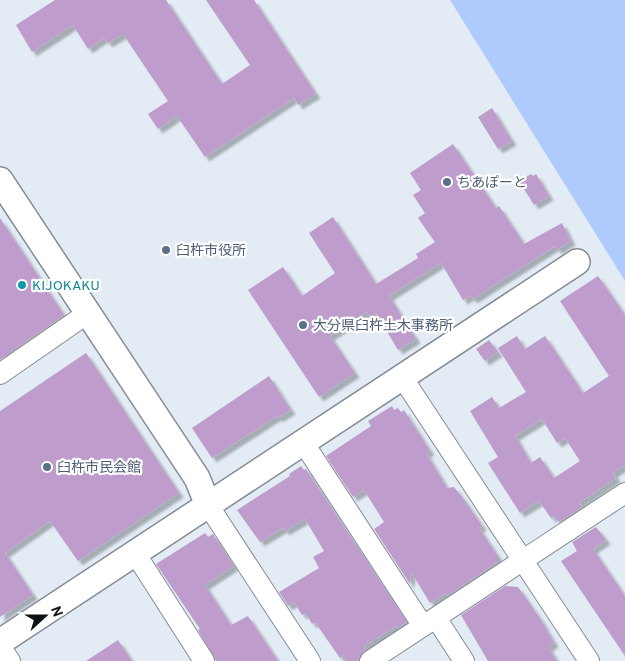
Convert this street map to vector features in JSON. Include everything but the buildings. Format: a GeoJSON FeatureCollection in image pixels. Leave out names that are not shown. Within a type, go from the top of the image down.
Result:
{"type":"FeatureCollection","features":[{"type":"Feature","properties":{"kind":"street"},"geometry":{"type":"LineString","coordinates":[[0,180],[197,478],[208,505],[310,661]]}},
{"type":"Feature","properties":{"kind":"street"},"geometry":{"type":"LineString","coordinates":[[0,642],[577,262]]}},
{"type":"Feature","properties":{"kind":"street"},"geometry":{"type":"LineString","coordinates":[[0,374],[88,313]]}},
{"type":"Feature","properties":{"kind":"street"},"geometry":{"type":"LineString","coordinates":[[402,377],[589,661]]}},
{"type":"Feature","properties":{"kind":"street"},"geometry":{"type":"LineString","coordinates":[[303,442],[429,622],[464,661]]}},
{"type":"Feature","properties":{"kind":"street"},"geometry":{"type":"LineString","coordinates":[[370,661],[625,493]]}},
{"type":"Feature","properties":{"kind":"street"},"geometry":{"type":"LineString","coordinates":[[135,553],[204,661]]}},
{"type":"Feature","properties":{"kind":"street"},"geometry":{"type":"LineString","coordinates":[[0,646],[10,661]]}},
{"type":"Feature","properties":{"kind":"water"},"geometry":{"type":"Polygon","coordinates":[[[450,0],[625,0],[625,281],[450,0]]]}},
{"type":"Feature","properties":{"kind":"place","name":"ちあぽーと"},"geometry":{"type":"Point","coordinates":[447,182]}},
{"type":"Feature","properties":{"kind":"place","name":"臼杵市役所"},"geometry":{"type":"Point","coordinates":[166,250]}},
{"type":"Feature","properties":{"kind":"place","name":"KIJOKAKU"},"geometry":{"type":"Point","coordinates":[22,285]}},
{"type":"Feature","properties":{"kind":"place","name":"大分県臼杵土木事務所"},"geometry":{"type":"Point","coordinates":[303,325]}},
{"type":"Feature","properties":{"kind":"place","name":"臼杵市民会館"},"geometry":{"type":"Point","coordinates":[47,467]}}]}
